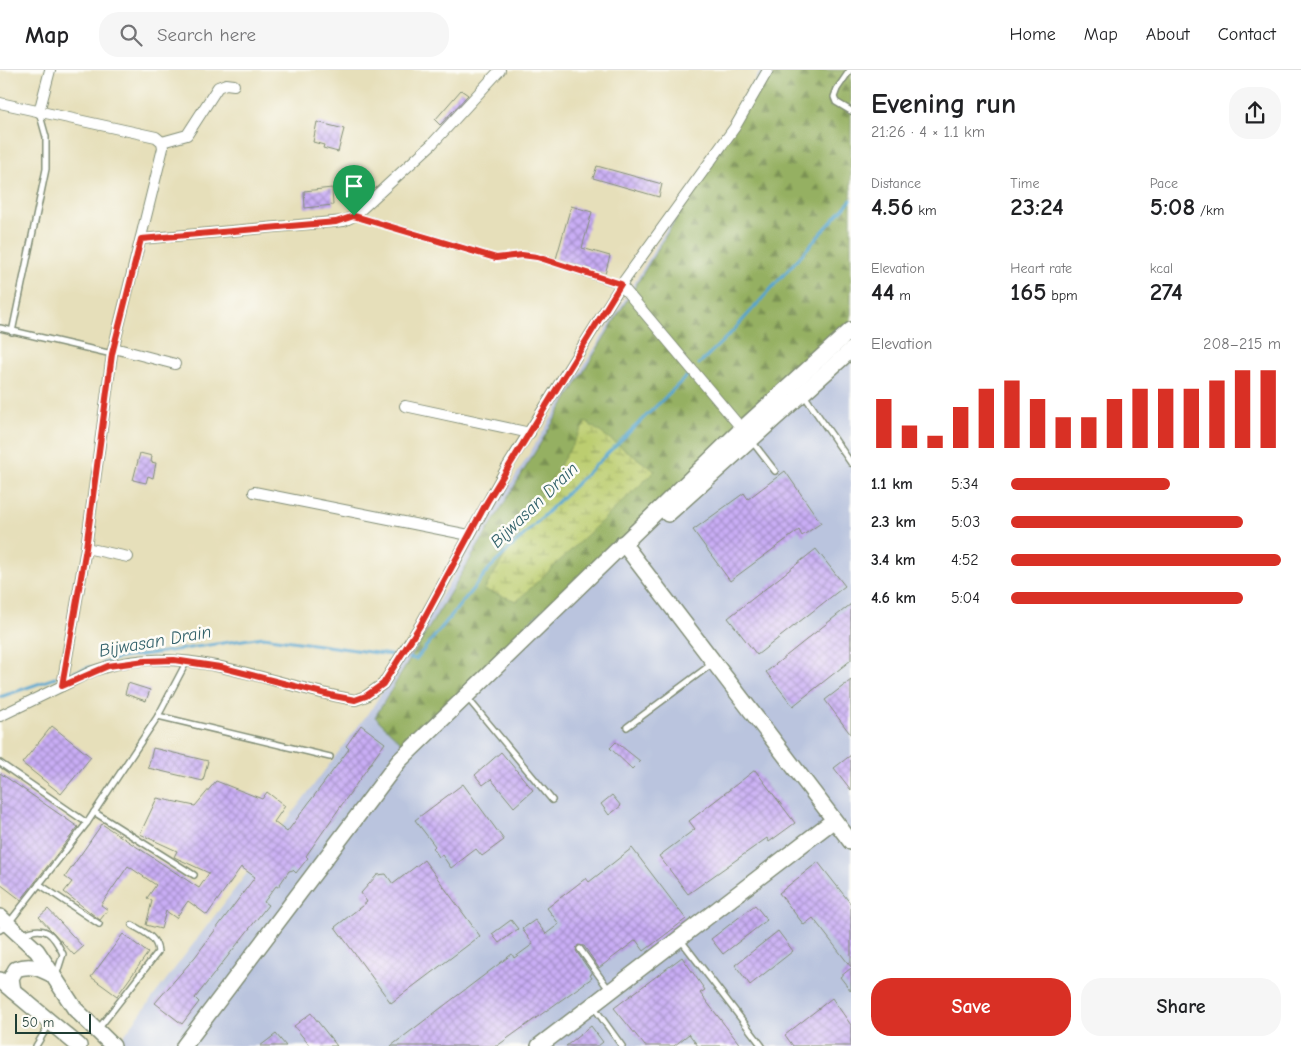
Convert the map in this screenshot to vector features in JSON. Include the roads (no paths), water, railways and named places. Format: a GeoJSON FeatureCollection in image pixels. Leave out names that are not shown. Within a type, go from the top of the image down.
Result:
{"type":"FeatureCollection","features":[{"type":"Feature","properties":{"kind":"street"},"geometry":{"type":"LineString","coordinates":[[39,112],[50,70]]}},
{"type":"Feature","properties":{"kind":"street"},"geometry":{"type":"LineString","coordinates":[[141,239],[336,222],[354,216],[432,144],[500,70]]}},
{"type":"Feature","properties":{"kind":"street"},"geometry":{"type":"LineString","coordinates":[[0,716],[96,670],[124,663],[187,661],[355,700],[366,696],[383,684],[421,624],[506,470],[621,284],[735,127],[768,70]]}},
{"type":"Feature","properties":{"kind":"street"},"geometry":{"type":"LineString","coordinates":[[162,142],[187,135],[218,88],[226,84],[234,85]]}},
{"type":"Feature","properties":{"kind":"street"},"geometry":{"type":"LineString","coordinates":[[0,103],[156,137],[162,142],[163,155],[113,351],[86,548],[62,686]]}},
{"type":"Feature","properties":{"kind":"street"},"geometry":{"type":"LineString","coordinates":[[621,284],[746,434]]}},
{"type":"Feature","properties":{"kind":"street"},"geometry":{"type":"LineString","coordinates":[[184,1046],[399,761],[746,434],[851,330]]}},
{"type":"Feature","properties":{"kind":"street"},"geometry":{"type":"LineString","coordinates":[[746,434],[802,393],[851,350]]}},
{"type":"Feature","properties":{"kind":"street"},"geometry":{"type":"LineString","coordinates":[[113,351],[175,364]]}},
{"type":"Feature","properties":{"kind":"street"},"geometry":{"type":"LineString","coordinates":[[405,406],[530,433]]}},
{"type":"Feature","properties":{"kind":"street"},"geometry":{"type":"LineString","coordinates":[[254,492],[469,535]]}},
{"type":"Feature","properties":{"kind":"street"},"geometry":{"type":"LineString","coordinates":[[625,547],[834,820],[849,836]]}},
{"type":"Feature","properties":{"kind":"street"},"geometry":{"type":"LineString","coordinates":[[195,1046],[400,772],[427,742],[625,547]]}},
{"type":"Feature","properties":{"kind":"street"},"geometry":{"type":"LineString","coordinates":[[86,548],[128,557]]}},
{"type":"Feature","properties":{"kind":"street"},"geometry":{"type":"LineString","coordinates":[[546,1044],[610,991],[834,820]]}},
{"type":"Feature","properties":{"kind":"street"},"geometry":{"type":"LineString","coordinates":[[3,924],[37,951],[75,1009],[113,1046]]}},
{"type":"Feature","properties":{"kind":"street"},"geometry":{"type":"LineString","coordinates":[[54,977],[37,967],[26,965],[16,969],[11,978],[4,984],[79,1046]]}},
{"type":"Feature","properties":{"kind":"lane"},"geometry":{"type":"LineString","coordinates":[[850,70],[834,97],[836,102],[851,111]]}},
{"type":"Feature","properties":{"kind":"lane"},"geometry":{"type":"LineString","coordinates":[[12,332],[46,169],[46,137],[39,112]]}},
{"type":"Feature","properties":{"kind":"lane"},"geometry":{"type":"LineString","coordinates":[[354,216],[496,258],[522,255],[537,257],[621,284]]}},
{"type":"Feature","properties":{"kind":"lane"},"geometry":{"type":"LineString","coordinates":[[0,328],[12,332],[113,351]]}},
{"type":"Feature","properties":{"kind":"lane"},"geometry":{"type":"LineString","coordinates":[[802,393],[851,462]]}},
{"type":"Feature","properties":{"kind":"lane"},"geometry":{"type":"LineString","coordinates":[[746,434],[775,471]]}},
{"type":"Feature","properties":{"kind":"lane"},"geometry":{"type":"LineString","coordinates":[[3,924],[39,884],[87,823],[158,716],[187,661]]}},
{"type":"Feature","properties":{"kind":"lane"},"geometry":{"type":"LineString","coordinates":[[627,727],[714,663]]}},
{"type":"Feature","properties":{"kind":"lane"},"geometry":{"type":"LineString","coordinates":[[470,700],[552,800]]}},
{"type":"Feature","properties":{"kind":"lane"},"geometry":{"type":"LineString","coordinates":[[158,716],[330,757]]}},
{"type":"Feature","properties":{"kind":"lane"},"geometry":{"type":"LineString","coordinates":[[0,763],[87,823]]}},
{"type":"Feature","properties":{"kind":"lane"},"geometry":{"type":"LineString","coordinates":[[94,812],[194,874]]}},
{"type":"Feature","properties":{"kind":"lane"},"geometry":{"type":"LineString","coordinates":[[39,884],[99,924]]}},
{"type":"Feature","properties":{"kind":"lane"},"geometry":{"type":"LineString","coordinates":[[97,1031],[158,952],[158,945],[153,938],[132,925]]}},
{"type":"Feature","properties":{"kind":"lane"},"geometry":{"type":"LineString","coordinates":[[20,936],[36,928],[46,931],[57,941],[63,954],[54,977]]}},
{"type":"Feature","properties":{"kind":"lane"},"geometry":{"type":"LineString","coordinates":[[680,938],[762,1046]]}},
{"type":"Feature","properties":{"kind":"lane"},"geometry":{"type":"LineString","coordinates":[[580,949],[610,991]]}},
{"type":"Feature","properties":{"kind":"lane"},"geometry":{"type":"LineString","coordinates":[[592,1005],[622,1046]]}},
{"type":"Feature","properties":{"kind":"lane"},"geometry":{"type":"LineString","coordinates":[[36,1046],[51,1022]]}},
{"type":"Feature","properties":{"kind":"waterway","name":"Bijwasan Drain"},"geometry":{"type":"LineString","coordinates":[[699,364],[733,331],[851,200]]}},
{"type":"Feature","properties":{"kind":"waterway","name":"Bijwasan Drain"},"geometry":{"type":"LineString","coordinates":[[409,658],[416,659],[489,569],[687,376]]}},
{"type":"Feature","properties":{"kind":"waterway","name":"Bijwasan Drain"},"geometry":{"type":"LineString","coordinates":[[103,663],[116,659],[263,637],[391,655]]}},
{"type":"Feature","properties":{"kind":"waterway","name":"Bijwasan Drain"},"geometry":{"type":"LineString","coordinates":[[72,673],[90,667]]}},
{"type":"Feature","properties":{"kind":"waterway","name":"Bijwasan Drain"},"geometry":{"type":"LineString","coordinates":[[0,697],[55,678]]}}]}
